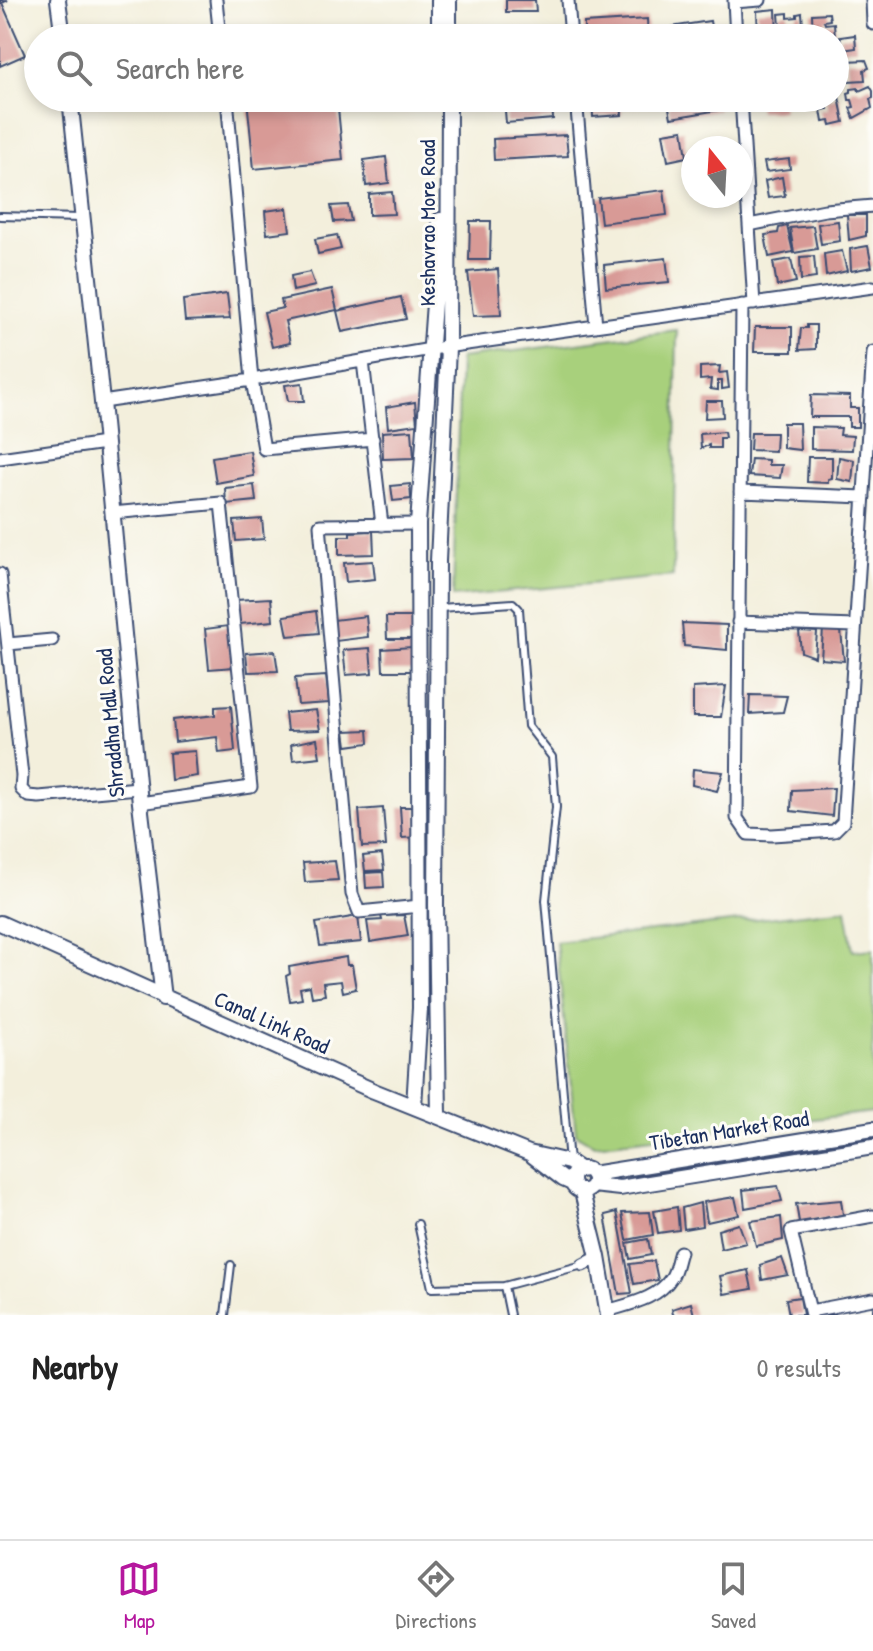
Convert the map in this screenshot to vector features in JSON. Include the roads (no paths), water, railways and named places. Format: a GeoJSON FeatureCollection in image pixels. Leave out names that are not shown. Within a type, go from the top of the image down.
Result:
{"type":"FeatureCollection","features":[{"type":"Feature","properties":{"kind":"street"},"geometry":{"type":"LineString","coordinates":[[58,0],[61,24]]}},
{"type":"Feature","properties":{"kind":"street"},"geometry":{"type":"LineString","coordinates":[[216,0],[219,24]]}},
{"type":"Feature","properties":{"kind":"street"},"geometry":{"type":"LineString","coordinates":[[439,0],[439,24]]}},
{"type":"Feature","properties":{"kind":"street"},"geometry":{"type":"LineString","coordinates":[[449,0],[449,24]]}},
{"type":"Feature","properties":{"kind":"street"},"geometry":{"type":"LineString","coordinates":[[568,0],[570,24]]}},
{"type":"Feature","properties":{"kind":"street"},"geometry":{"type":"LineString","coordinates":[[735,24],[734,1],[760,0]]}},
{"type":"Feature","properties":{"kind":"street"},"geometry":{"type":"LineString","coordinates":[[872,0],[873,24]]}},
{"type":"Feature","properties":{"kind":"street"},"geometry":{"type":"LineString","coordinates":[[71,112],[102,402],[431,349],[873,287]]}},
{"type":"Feature","properties":{"kind":"street"},"geometry":{"type":"LineString","coordinates":[[228,112],[252,380],[264,449],[373,439]]}},
{"type":"Feature","properties":{"kind":"street"},"geometry":{"type":"LineString","coordinates":[[414,1106],[420,1008],[418,524],[440,221],[440,112]]}},
{"type":"Feature","properties":{"kind":"street","name":"Keshavrao More Road"},"geometry":{"type":"LineString","coordinates":[[439,1116],[436,905],[438,608],[448,348],[449,112]]}},
{"type":"Feature","properties":{"kind":"street"},"geometry":{"type":"LineString","coordinates":[[577,112],[596,326]]}},
{"type":"Feature","properties":{"kind":"street"},"geometry":{"type":"LineString","coordinates":[[742,112],[749,225],[740,492],[737,818],[748,834],[834,831],[843,822],[873,352]]}},
{"type":"Feature","properties":{"kind":"street"},"geometry":{"type":"LineString","coordinates":[[749,225],[825,210],[873,206]]}},
{"type":"Feature","properties":{"kind":"street"},"geometry":{"type":"LineString","coordinates":[[363,361],[382,525]]}},
{"type":"Feature","properties":{"kind":"street","name":"Shraddha Mall Road"},"geometry":{"type":"LineString","coordinates":[[102,402],[139,795],[163,998]]}},
{"type":"Feature","properties":{"kind":"street"},"geometry":{"type":"LineString","coordinates":[[0,458],[105,443]]}},
{"type":"Feature","properties":{"kind":"street"},"geometry":{"type":"LineString","coordinates":[[740,492],[864,497]]}},
{"type":"Feature","properties":{"kind":"street"},"geometry":{"type":"LineString","coordinates":[[0,574],[21,789],[28,796],[139,795],[251,787],[221,503],[112,513]]}},
{"type":"Feature","properties":{"kind":"street"},"geometry":{"type":"LineString","coordinates":[[418,524],[320,525],[352,894],[359,912],[420,906]]}},
{"type":"Feature","properties":{"kind":"street"},"geometry":{"type":"LineString","coordinates":[[738,622],[855,626]]}},
{"type":"Feature","properties":{"kind":"street"},"geometry":{"type":"LineString","coordinates":[[8,644],[52,640]]}},
{"type":"Feature","properties":{"kind":"street","name":"Canal Link Road"},"geometry":{"type":"LineString","coordinates":[[0,923],[163,998],[582,1178]]}},
{"type":"Feature","properties":{"kind":"street","name":"Tibetan Market Road"},"geometry":{"type":"LineString","coordinates":[[582,1178],[873,1129]]}},
{"type":"Feature","properties":{"kind":"street","name":"Tibetan Market Road"},"geometry":{"type":"LineString","coordinates":[[582,1178],[620,1188],[873,1147]]}},
{"type":"Feature","properties":{"kind":"street","name":"Canal Link Road"},"geometry":{"type":"LineString","coordinates":[[529,1153],[563,1179],[582,1178]]}},
{"type":"Feature","properties":{"kind":"street"},"geometry":{"type":"LineString","coordinates":[[582,1178],[607,1313],[649,1297],[661,1289],[672,1277],[680,1252]]}},
{"type":"Feature","properties":{"kind":"street"},"geometry":{"type":"LineString","coordinates":[[873,1216],[791,1231],[811,1313],[873,1299]]}},
{"type":"Feature","properties":{"kind":"street"},"geometry":{"type":"LineString","coordinates":[[583,1265],[598,1257]]}},
{"type":"Feature","properties":{"kind":"lane"},"geometry":{"type":"LineString","coordinates":[[0,216],[81,218]]}},
{"type":"Feature","properties":{"kind":"lane"},"geometry":{"type":"LineString","coordinates":[[438,608],[513,603],[519,609],[528,726],[552,757],[556,807],[546,900],[582,1178]]}},
{"type":"Feature","properties":{"kind":"lane"},"geometry":{"type":"LineString","coordinates":[[418,1224],[432,1288],[504,1286],[583,1265]]}},
{"type":"Feature","properties":{"kind":"lane"},"geometry":{"type":"LineString","coordinates":[[225,1315],[231,1265]]}},
{"type":"Feature","properties":{"kind":"lane"},"geometry":{"type":"LineString","coordinates":[[504,1286],[510,1315]]}}]}
